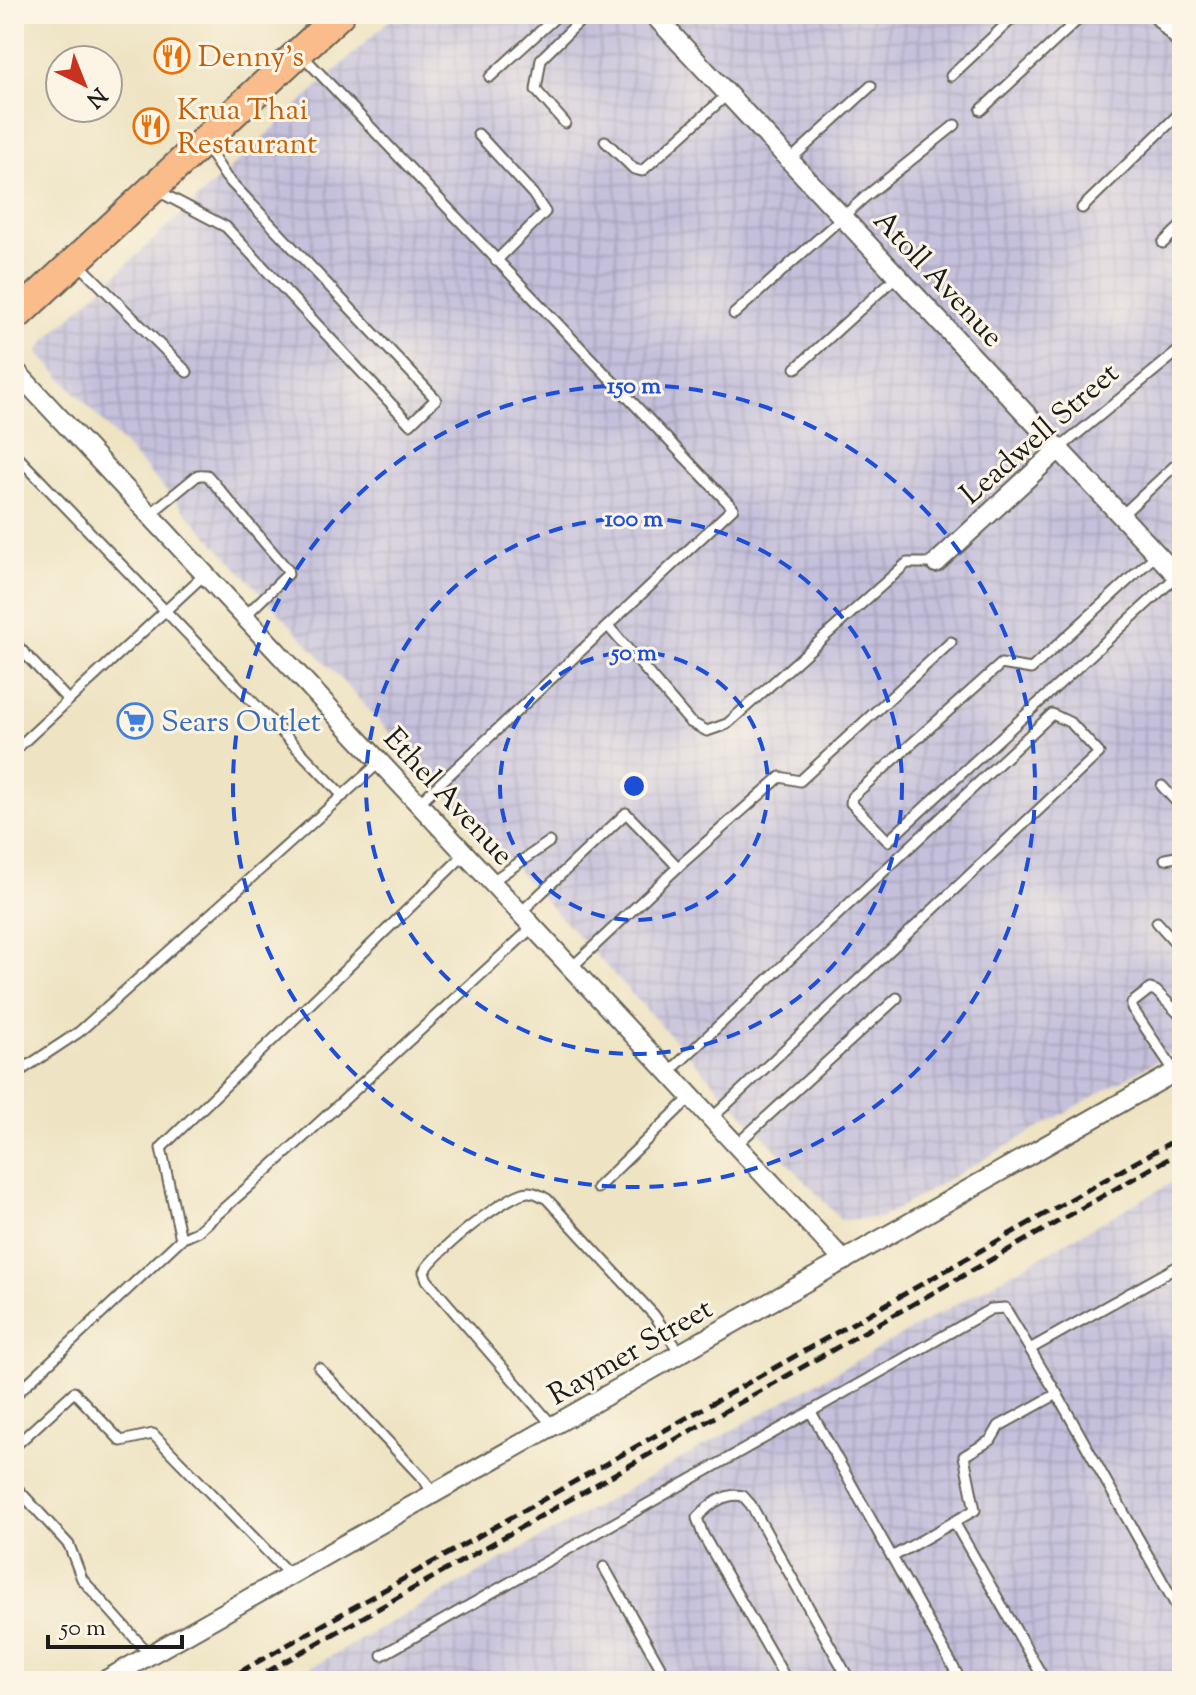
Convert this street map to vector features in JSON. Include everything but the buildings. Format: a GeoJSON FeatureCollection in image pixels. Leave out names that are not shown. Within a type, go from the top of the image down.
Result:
{"type":"FeatureCollection","features":[{"type":"Feature","properties":{"kind":"main road"},"geometry":{"type":"LineString","coordinates":[[14,318],[340,14]]}},
{"type":"Feature","properties":{"kind":"street","name":"Atoll Avenue"},"geometry":{"type":"LineString","coordinates":[[653,14],[1181,579]]}},
{"type":"Feature","properties":{"kind":"street"},"geometry":{"type":"LineString","coordinates":[[1157,14],[1182,41]]}},
{"type":"Feature","properties":{"kind":"street","name":"Ethel Avenue"},"geometry":{"type":"LineString","coordinates":[[14,369],[844,1261]]}},
{"type":"Feature","properties":{"kind":"street","name":"Leadwell Street"},"geometry":{"type":"LineString","coordinates":[[936,563],[1060,448]]}},
{"type":"Feature","properties":{"kind":"street","name":"Raymer Street"},"geometry":{"type":"LineString","coordinates":[[104,1681],[1178,1070]]}},
{"type":"Feature","properties":{"kind":"lane"},"geometry":{"type":"LineString","coordinates":[[490,77],[559,14]]}},
{"type":"Feature","properties":{"kind":"lane"},"geometry":{"type":"LineString","coordinates":[[565,123],[536,90],[536,78],[541,59],[587,14]]}},
{"type":"Feature","properties":{"kind":"lane"},"geometry":{"type":"LineString","coordinates":[[951,76],[1017,14]]}},
{"type":"Feature","properties":{"kind":"lane"},"geometry":{"type":"LineString","coordinates":[[981,110],[1084,14]]}},
{"type":"Feature","properties":{"kind":"lane"},"geometry":{"type":"LineString","coordinates":[[299,52],[733,508],[418,804]]}},
{"type":"Feature","properties":{"kind":"lane"},"geometry":{"type":"LineString","coordinates":[[790,160],[871,86]]}},
{"type":"Feature","properties":{"kind":"lane"},"geometry":{"type":"LineString","coordinates":[[605,141],[634,169],[642,171],[728,94]]}},
{"type":"Feature","properties":{"kind":"lane"},"geometry":{"type":"LineString","coordinates":[[1082,208],[1182,111]]}},
{"type":"Feature","properties":{"kind":"lane"},"geometry":{"type":"LineString","coordinates":[[734,314],[955,125]]}},
{"type":"Feature","properties":{"kind":"lane"},"geometry":{"type":"LineString","coordinates":[[478,134],[533,194],[545,212],[496,261]]}},
{"type":"Feature","properties":{"kind":"lane"},"geometry":{"type":"LineString","coordinates":[[153,188],[226,227],[410,424],[436,399],[226,177],[203,142]]}},
{"type":"Feature","properties":{"kind":"lane"},"geometry":{"type":"LineString","coordinates":[[1163,243],[1182,225]]}},
{"type":"Feature","properties":{"kind":"lane"},"geometry":{"type":"LineString","coordinates":[[76,260],[187,372]]}},
{"type":"Feature","properties":{"kind":"lane"},"geometry":{"type":"LineString","coordinates":[[796,368],[898,275]]}},
{"type":"Feature","properties":{"kind":"lane","name":"Leadwell Street"},"geometry":{"type":"LineString","coordinates":[[1060,448],[1182,348]]}},
{"type":"Feature","properties":{"kind":"lane"},"geometry":{"type":"LineString","coordinates":[[14,453],[343,796]]}},
{"type":"Feature","properties":{"kind":"lane"},"geometry":{"type":"LineString","coordinates":[[1122,515],[1182,459]]}},
{"type":"Feature","properties":{"kind":"lane"},"geometry":{"type":"LineString","coordinates":[[149,515],[198,475],[207,475],[287,569],[288,574],[244,617]]}},
{"type":"Feature","properties":{"kind":"lane"},"geometry":{"type":"LineString","coordinates":[[1157,554],[1031,669],[1001,664],[852,797],[851,803],[888,841],[1181,579]]}},
{"type":"Feature","properties":{"kind":"lane"},"geometry":{"type":"LineString","coordinates":[[608,626],[690,722],[707,731],[727,724],[907,563],[936,563]]}},
{"type":"Feature","properties":{"kind":"lane"},"geometry":{"type":"LineString","coordinates":[[14,751],[205,574]]}},
{"type":"Feature","properties":{"kind":"lane"},"geometry":{"type":"LineString","coordinates":[[14,642],[68,700]]}},
{"type":"Feature","properties":{"kind":"lane"},"geometry":{"type":"LineString","coordinates":[[571,968],[780,777],[800,781],[951,642]]}},
{"type":"Feature","properties":{"kind":"lane"},"geometry":{"type":"LineString","coordinates":[[668,1073],[1052,714],[1071,723],[1099,753],[711,1119]]}},
{"type":"Feature","properties":{"kind":"lane"},"geometry":{"type":"LineString","coordinates":[[14,1075],[79,1032],[380,762]]}},
{"type":"Feature","properties":{"kind":"lane"},"geometry":{"type":"LineString","coordinates":[[1162,786],[1182,808]]}},
{"type":"Feature","properties":{"kind":"lane"},"geometry":{"type":"LineString","coordinates":[[14,1396],[181,1239],[197,1232],[252,1183],[527,920],[626,813],[678,867]]}},
{"type":"Feature","properties":{"kind":"lane"},"geometry":{"type":"LineString","coordinates":[[491,882],[549,842]]}},
{"type":"Feature","properties":{"kind":"lane"},"geometry":{"type":"LineString","coordinates":[[181,1239],[161,1148],[465,854]]}},
{"type":"Feature","properties":{"kind":"lane"},"geometry":{"type":"LineString","coordinates":[[1165,859],[1182,856]]}},
{"type":"Feature","properties":{"kind":"lane"},"geometry":{"type":"LineString","coordinates":[[1157,922],[1182,950]]}},
{"type":"Feature","properties":{"kind":"lane"},"geometry":{"type":"LineString","coordinates":[[1178,1070],[1132,1008],[1132,1003],[1150,989],[1156,991],[1182,1017]]}},
{"type":"Feature","properties":{"kind":"lane"},"geometry":{"type":"LineString","coordinates":[[736,1145],[897,998]]}},
{"type":"Feature","properties":{"kind":"lane"},"geometry":{"type":"LineString","coordinates":[[597,1188],[691,1097]]}},
{"type":"Feature","properties":{"kind":"lane"},"geometry":{"type":"LineString","coordinates":[[553,1426],[427,1280],[424,1272],[439,1253],[513,1196],[529,1192],[547,1199],[654,1315],[681,1354]]}},
{"type":"Feature","properties":{"kind":"lane"},"geometry":{"type":"LineString","coordinates":[[1030,1349],[1182,1264]]}},
{"type":"Feature","properties":{"kind":"lane"},"geometry":{"type":"LineString","coordinates":[[382,1655],[991,1309],[1005,1308],[1182,1616]]}},
{"type":"Feature","properties":{"kind":"lane"},"geometry":{"type":"LineString","coordinates":[[319,1368],[425,1481],[433,1494]]}},
{"type":"Feature","properties":{"kind":"lane"},"geometry":{"type":"LineString","coordinates":[[14,1447],[74,1392],[121,1441],[153,1434],[290,1575]]}},
{"type":"Feature","properties":{"kind":"lane"},"geometry":{"type":"LineString","coordinates":[[892,1557],[975,1510],[964,1456],[991,1440],[999,1426],[1057,1394]]}},
{"type":"Feature","properties":{"kind":"lane"},"geometry":{"type":"LineString","coordinates":[[811,1412],[961,1681]]}},
{"type":"Feature","properties":{"kind":"lane"},"geometry":{"type":"LineString","coordinates":[[14,1485],[69,1545],[82,1579],[150,1655]]}},
{"type":"Feature","properties":{"kind":"lane"},"geometry":{"type":"LineString","coordinates":[[787,1681],[703,1535],[697,1518],[705,1508],[733,1494],[743,1496],[751,1505],[850,1681]]}},
{"type":"Feature","properties":{"kind":"lane"},"geometry":{"type":"LineString","coordinates":[[954,1522],[1045,1681]]}},
{"type":"Feature","properties":{"kind":"lane"},"geometry":{"type":"LineString","coordinates":[[604,1567],[668,1681]]}},
{"type":"Feature","properties":{"kind":"shaded area"},"geometry":{"type":"Polygon","coordinates":[[[396,14],[1182,14],[1182,1046],[881,1218],[841,1220],[38,352],[49,337],[396,14]]]}},
{"type":"Feature","properties":{"kind":"shaded area"},"geometry":{"type":"Polygon","coordinates":[[[1182,1177],[1182,1673],[1168,1681],[287,1681],[1182,1177]]]}},
{"type":"Feature","properties":{"kind":"railway"},"geometry":{"type":"LineString","coordinates":[[224,1681],[1182,1136]]}},
{"type":"Feature","properties":{"kind":"railway"},"geometry":{"type":"LineString","coordinates":[[251,1681],[1182,1151]]}},
{"type":"Feature","properties":{"kind":"place","name":"Denny's"},"geometry":{"type":"Point","coordinates":[172,56]}},
{"type":"Feature","properties":{"kind":"place","name":"Krua Thai Restaurant"},"geometry":{"type":"Point","coordinates":[151,126]}},
{"type":"Feature","properties":{"kind":"place","name":"Sears Outlet"},"geometry":{"type":"Point","coordinates":[135,721]}}]}
